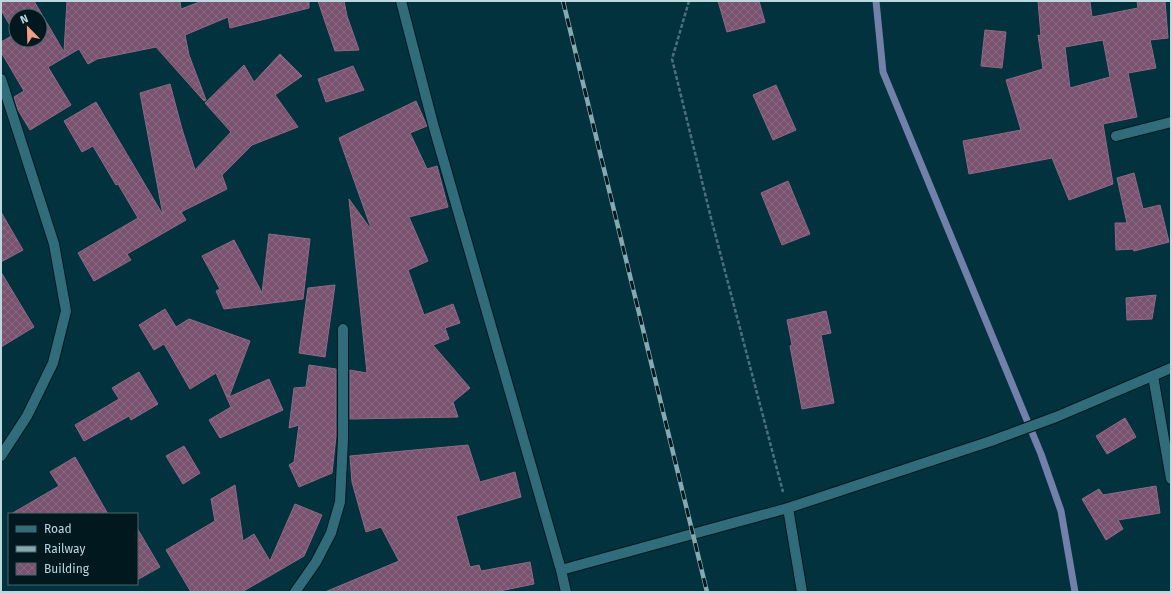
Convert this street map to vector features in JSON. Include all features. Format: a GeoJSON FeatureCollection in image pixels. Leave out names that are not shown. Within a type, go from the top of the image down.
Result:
{"type":"FeatureCollection","features":[{"type":"Feature","properties":{"kind":"street"},"geometry":{"type":"LineString","coordinates":[[401,1],[433,124],[561,570],[566,592]]}},
{"type":"Feature","properties":{"kind":"street"},"geometry":{"type":"LineString","coordinates":[[1,79],[54,244],[66,311],[53,363],[27,416],[1,456]]}},
{"type":"Feature","properties":{"kind":"street"},"geometry":{"type":"LineString","coordinates":[[1116,136],[1171,122]]}},
{"type":"Feature","properties":{"kind":"street"},"geometry":{"type":"LineString","coordinates":[[295,592],[316,562],[331,533],[340,502],[343,439],[343,329]]}},
{"type":"Feature","properties":{"kind":"street"},"geometry":{"type":"LineString","coordinates":[[561,570],[788,508],[991,441],[1056,417],[1171,368]]}},
{"type":"Feature","properties":{"kind":"street"},"geometry":{"type":"LineString","coordinates":[[1153,376],[1171,479]]}},
{"type":"Feature","properties":{"kind":"street"},"geometry":{"type":"LineString","coordinates":[[788,508],[802,592]]}},
{"type":"Feature","properties":{"kind":"path"},"geometry":{"type":"LineString","coordinates":[[689,1],[672,59],[711,218],[788,508]]}},
{"type":"Feature","properties":{"kind":"building"},"geometry":{"type":"Polygon","coordinates":[[[1,1],[34,1],[38,8],[8,8],[8,22],[1,10],[1,1]]]}},
{"type":"Feature","properties":{"kind":"building"},"geometry":{"type":"Polygon","coordinates":[[[67,1],[180,1],[181,9],[202,1],[309,1],[309,8],[230,28],[228,17],[185,35],[189,55],[206,100],[204,101],[156,47],[97,59],[88,64],[79,49],[48,67],[71,105],[30,130],[18,110],[14,97],[24,91],[1,52],[1,42],[8,38],[8,48],[48,48],[48,25],[64,52],[67,1]]]}},
{"type":"Feature","properties":{"kind":"building"},"geometry":{"type":"Polygon","coordinates":[[[318,1],[344,1],[347,16],[359,50],[335,51],[318,1]]]}},
{"type":"Feature","properties":{"kind":"building"},"geometry":{"type":"Polygon","coordinates":[[[718,1],[759,1],[765,22],[727,32],[718,1]]]}},
{"type":"Feature","properties":{"kind":"building"},"geometry":{"type":"Polygon","coordinates":[[[1038,1],[1090,1],[1092,17],[1138,8],[1137,1],[1165,1],[1168,38],[1150,40],[1156,68],[1128,73],[1137,117],[1103,124],[1113,184],[1069,200],[1052,158],[969,174],[963,141],[1021,130],[1006,80],[1043,69],[1038,35],[1041,36],[1038,1]],[[1103,40],[1065,47],[1070,88],[1110,77],[1103,40]]]}},
{"type":"Feature","properties":{"kind":"building"},"geometry":{"type":"Polygon","coordinates":[[[985,30],[1006,32],[1002,68],[981,66],[985,30]]]}},
{"type":"Feature","properties":{"kind":"building"},"geometry":{"type":"Polygon","coordinates":[[[280,54],[302,76],[275,95],[298,127],[252,145],[222,175],[227,189],[181,212],[186,220],[127,254],[131,260],[94,281],[78,253],[138,218],[93,146],[82,152],[64,121],[96,102],[163,215],[140,93],[170,84],[195,170],[231,132],[205,103],[244,65],[254,82],[280,54]]]}},
{"type":"Feature","properties":{"kind":"building"},"geometry":{"type":"Polygon","coordinates":[[[353,66],[364,90],[326,102],[318,79],[353,66]]]}},
{"type":"Feature","properties":{"kind":"building"},"geometry":{"type":"Polygon","coordinates":[[[776,85],[796,130],[773,140],[753,95],[776,85]]]}},
{"type":"Feature","properties":{"kind":"building"},"geometry":{"type":"Polygon","coordinates":[[[416,101],[427,126],[410,133],[427,169],[437,166],[448,207],[409,217],[428,261],[408,270],[424,315],[453,304],[460,323],[445,328],[449,339],[433,345],[470,388],[453,402],[458,417],[350,419],[350,370],[367,373],[349,199],[371,228],[339,138],[416,101]]]}},
{"type":"Feature","properties":{"kind":"building"},"geometry":{"type":"Polygon","coordinates":[[[1134,173],[1143,209],[1160,205],[1169,242],[1134,251],[1133,249],[1116,250],[1115,223],[1127,223],[1117,178],[1134,173]]]}},
{"type":"Feature","properties":{"kind":"building"},"geometry":{"type":"Polygon","coordinates":[[[788,181],[810,234],[782,245],[761,193],[788,181]]]}},
{"type":"Feature","properties":{"kind":"building"},"geometry":{"type":"Polygon","coordinates":[[[1,212],[23,250],[1,262],[1,212]]]}},
{"type":"Feature","properties":{"kind":"building"},"geometry":{"type":"Polygon","coordinates":[[[269,234],[310,239],[303,299],[224,309],[216,291],[220,289],[202,256],[234,240],[262,293],[269,234]]]}},
{"type":"Feature","properties":{"kind":"building"},"geometry":{"type":"Polygon","coordinates":[[[1,272],[34,327],[1,347],[1,272]]]}},
{"type":"Feature","properties":{"kind":"building"},"geometry":{"type":"Polygon","coordinates":[[[335,285],[325,357],[299,353],[308,288],[335,285]]]}},
{"type":"Feature","properties":{"kind":"building"},"geometry":{"type":"Polygon","coordinates":[[[1156,295],[1152,319],[1127,320],[1126,298],[1156,295]]]}},
{"type":"Feature","properties":{"kind":"building"},"geometry":{"type":"Polygon","coordinates":[[[165,309],[176,327],[189,319],[250,341],[229,397],[269,379],[283,410],[220,438],[209,420],[231,407],[216,373],[190,389],[164,344],[154,350],[139,325],[165,309]]]}},
{"type":"Feature","properties":{"kind":"building"},"geometry":{"type":"Polygon","coordinates":[[[826,311],[831,333],[821,335],[834,403],[802,409],[790,346],[792,345],[787,320],[826,311]]]}},
{"type":"Feature","properties":{"kind":"building"},"geometry":{"type":"Polygon","coordinates":[[[309,365],[336,369],[336,436],[332,473],[299,487],[289,465],[294,462],[299,425],[289,428],[294,388],[306,387],[309,365]]]}},
{"type":"Feature","properties":{"kind":"building"},"geometry":{"type":"Polygon","coordinates":[[[139,372],[158,404],[131,420],[129,416],[84,441],[75,425],[119,399],[112,388],[139,372]]]}},
{"type":"Feature","properties":{"kind":"building"},"geometry":{"type":"Polygon","coordinates":[[[1125,418],[1136,437],[1107,454],[1096,436],[1125,418]]]}},
{"type":"Feature","properties":{"kind":"building"},"geometry":{"type":"Polygon","coordinates":[[[468,445],[480,482],[515,472],[521,497],[456,516],[470,567],[479,565],[481,571],[530,562],[534,584],[495,592],[325,592],[399,561],[381,527],[366,532],[352,482],[350,456],[468,445]]]}},
{"type":"Feature","properties":{"kind":"building"},"geometry":{"type":"Polygon","coordinates":[[[184,446],[200,473],[183,484],[166,456],[184,446]]]}},
{"type":"Feature","properties":{"kind":"building"},"geometry":{"type":"Polygon","coordinates":[[[75,457],[107,513],[13,513],[59,486],[50,472],[75,457]]]}},
{"type":"Feature","properties":{"kind":"building"},"geometry":{"type":"Polygon","coordinates":[[[235,485],[243,541],[254,534],[270,561],[295,504],[322,515],[304,556],[242,592],[191,592],[166,550],[215,521],[211,499],[235,485]]]}},
{"type":"Feature","properties":{"kind":"building"},"geometry":{"type":"Polygon","coordinates":[[[1156,486],[1160,513],[1118,520],[1123,529],[1106,540],[1082,499],[1099,489],[1103,495],[1156,486]]]}},
{"type":"Feature","properties":{"kind":"building"},"geometry":{"type":"Polygon","coordinates":[[[138,530],[160,567],[138,579],[138,530]]]}},
{"type":"Feature","properties":{"kind":"waterway"},"geometry":{"type":"LineString","coordinates":[[876,1],[883,72],[1041,454],[1061,511],[1075,592]]}},
{"type":"Feature","properties":{"kind":"railway"},"geometry":{"type":"LineString","coordinates":[[563,1],[707,592]]}}]}
